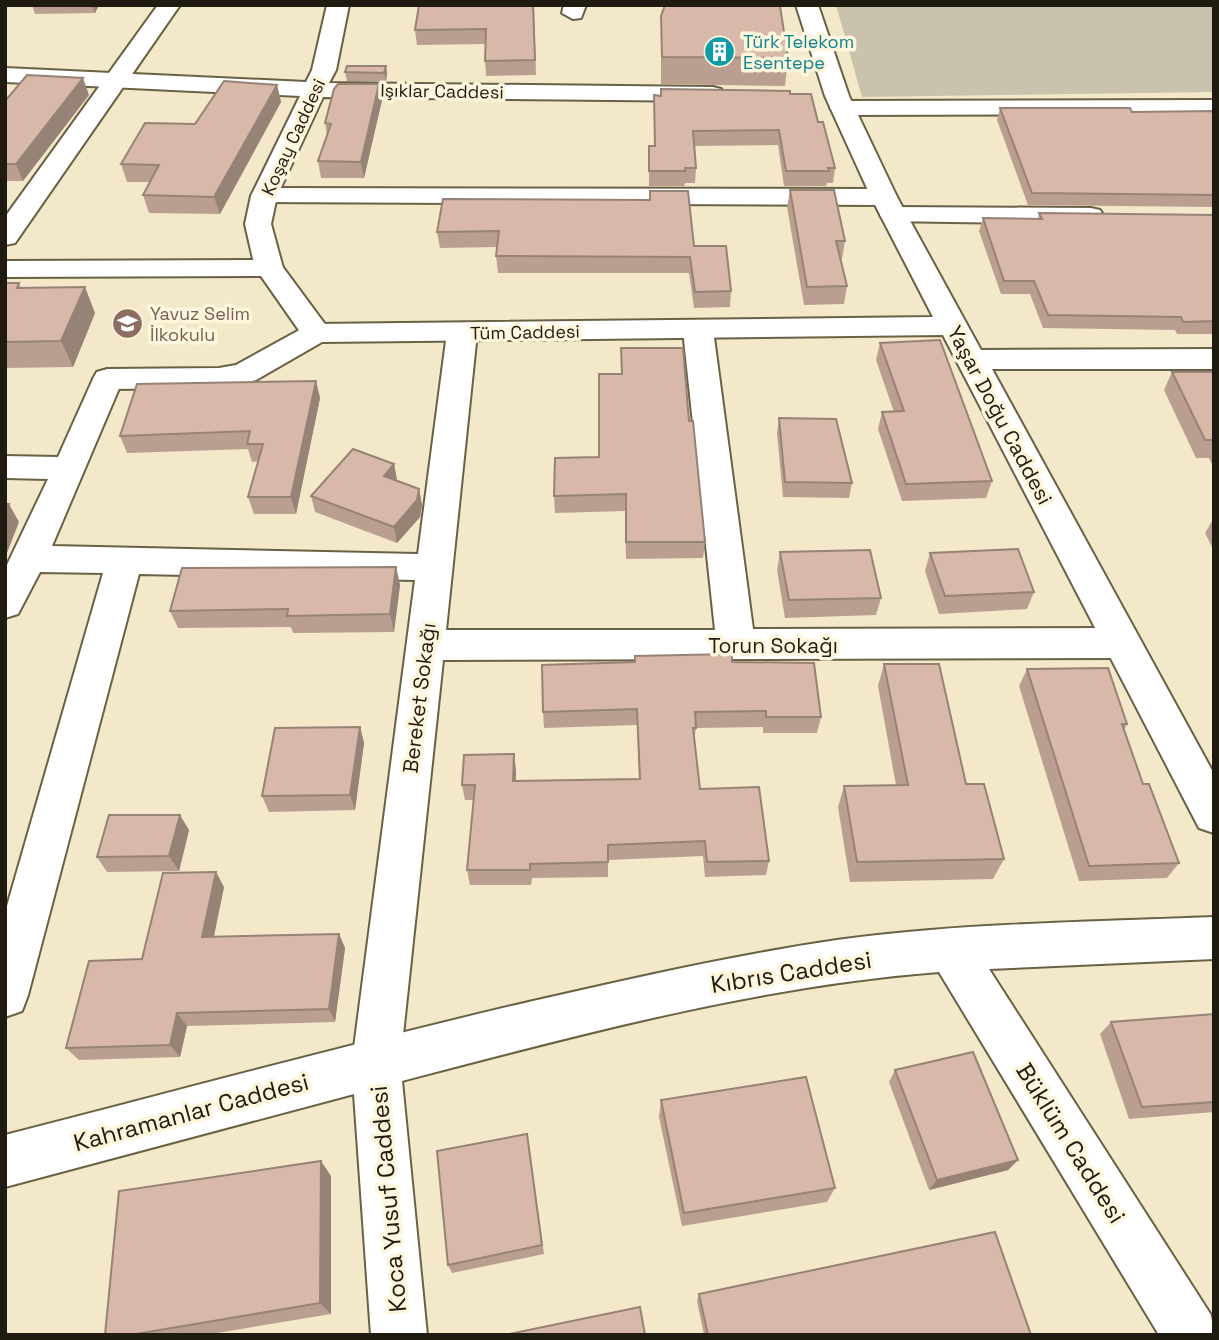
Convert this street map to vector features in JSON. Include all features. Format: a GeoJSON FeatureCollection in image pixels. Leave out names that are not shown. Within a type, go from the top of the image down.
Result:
{"type":"FeatureCollection","features":[{"type":"Feature","properties":{"kind":"street"},"geometry":{"type":"LineString","coordinates":[[5,237],[169,5]]}},
{"type":"Feature","properties":{"kind":"street","name":"Koşay Caddesi"},"geometry":{"type":"LineString","coordinates":[[269,268],[258,225],[264,196],[316,90],[331,45],[338,5]]}},
{"type":"Feature","properties":{"kind":"street","name":"Yaşar Doğu Caddesi"},"geometry":{"type":"LineString","coordinates":[[807,5],[829,100],[972,360],[1214,815]]}},
{"type":"Feature","properties":{"kind":"street","name":"Işıklar Caddesi"},"geometry":{"type":"LineString","coordinates":[[5,75],[316,90],[741,95]]}},
{"type":"Feature","properties":{"kind":"street"},"geometry":{"type":"LineString","coordinates":[[829,100],[1214,107]]}},
{"type":"Feature","properties":{"kind":"street"},"geometry":{"type":"LineString","coordinates":[[264,196],[888,206],[1116,217]]}},
{"type":"Feature","properties":{"kind":"street"},"geometry":{"type":"LineString","coordinates":[[5,270],[269,268],[316,333]]}},
{"type":"Feature","properties":{"kind":"street","name":"Tüm Caddesi"},"geometry":{"type":"LineString","coordinates":[[67,468],[108,379],[219,378],[244,373],[316,333],[952,326]]}},
{"type":"Feature","properties":{"kind":"street"},"geometry":{"type":"LineString","coordinates":[[698,330],[736,645]]}},
{"type":"Feature","properties":{"kind":"street","name":"Bereket Sokağı"},"geometry":{"type":"LineString","coordinates":[[376,1063],[462,333]]}},
{"type":"Feature","properties":{"kind":"street"},"geometry":{"type":"LineString","coordinates":[[972,360],[1214,359]]}},
{"type":"Feature","properties":{"kind":"street"},"geometry":{"type":"LineString","coordinates":[[5,467],[67,468],[30,559],[5,604]]}},
{"type":"Feature","properties":{"kind":"street"},"geometry":{"type":"LineString","coordinates":[[30,559],[434,567]]}},
{"type":"Feature","properties":{"kind":"street"},"geometry":{"type":"LineString","coordinates":[[5,995],[125,560]]}},
{"type":"Feature","properties":{"kind":"street","name":"Torun Sokağı"},"geometry":{"type":"LineString","coordinates":[[425,645],[1121,643]]}},
{"type":"Feature","properties":{"kind":"street","name":"Kıbrıs Caddesi"},"geometry":{"type":"LineString","coordinates":[[376,1063],[636,999],[741,977],[840,962],[951,950],[1214,938]]}},
{"type":"Feature","properties":{"kind":"street","name":"Büklüm Caddesi"},"geometry":{"type":"LineString","coordinates":[[951,950],[1191,1335]]}},
{"type":"Feature","properties":{"kind":"street","name":"Kahramanlar Caddesi"},"geometry":{"type":"LineString","coordinates":[[5,1161],[376,1063]]}},
{"type":"Feature","properties":{"kind":"street","name":"Koca Yusuf Caddesi"},"geometry":{"type":"LineString","coordinates":[[376,1063],[399,1335]]}},
{"type":"Feature","properties":{"kind":"shaded area"},"geometry":{"type":"Polygon","coordinates":[[[836,5],[1214,5],[1214,92],[862,97],[836,5]]]}},
{"type":"Feature","properties":{"kind":"building"},"geometry":{"type":"Polygon","coordinates":[[[419,5],[533,5],[535,60],[485,61],[486,29],[415,30],[419,5]]]}},
{"type":"Feature","properties":{"kind":"building"},"geometry":{"type":"Polygon","coordinates":[[[665,5],[780,6],[788,58],[662,57],[661,16],[665,5]]]}},
{"type":"Feature","properties":{"kind":"building"},"geometry":{"type":"Polygon","coordinates":[[[347,66],[386,66],[384,73],[345,72],[347,66]]]}},
{"type":"Feature","properties":{"kind":"building"},"geometry":{"type":"Polygon","coordinates":[[[27,75],[83,78],[16,164],[5,164],[5,101],[27,75]]]}},
{"type":"Feature","properties":{"kind":"building"},"geometry":{"type":"Polygon","coordinates":[[[224,81],[277,85],[214,197],[143,195],[159,165],[121,164],[145,123],[195,124],[224,81]]]}},
{"type":"Feature","properties":{"kind":"building"},"geometry":{"type":"Polygon","coordinates":[[[338,84],[379,84],[361,162],[318,161],[331,124],[325,123],[334,89],[338,84]]]}},
{"type":"Feature","properties":{"kind":"building"},"geometry":{"type":"Polygon","coordinates":[[[661,89],[790,91],[790,94],[811,94],[818,122],[823,122],[835,168],[828,168],[829,171],[786,171],[779,130],[693,131],[696,168],[685,168],[685,171],[649,171],[649,146],[655,146],[654,95],[661,96],[661,89]]]}},
{"type":"Feature","properties":{"kind":"building"},"geometry":{"type":"Polygon","coordinates":[[[1000,108],[1130,108],[1132,112],[1214,111],[1214,195],[1032,193],[1000,108]]]}},
{"type":"Feature","properties":{"kind":"building"},"geometry":{"type":"Polygon","coordinates":[[[790,190],[834,190],[845,241],[836,241],[847,286],[807,287],[790,190]]]}},
{"type":"Feature","properties":{"kind":"building"},"geometry":{"type":"Polygon","coordinates":[[[650,191],[688,191],[694,246],[726,246],[731,291],[695,292],[690,257],[496,256],[499,231],[437,232],[443,199],[650,200],[650,191]]]}},
{"type":"Feature","properties":{"kind":"building"},"geometry":{"type":"Polygon","coordinates":[[[1039,213],[1214,215],[1214,321],[1183,322],[1181,317],[1048,315],[1034,281],[1004,281],[983,218],[1042,219],[1039,213]]]}},
{"type":"Feature","properties":{"kind":"building"},"geometry":{"type":"Polygon","coordinates":[[[5,283],[19,283],[17,288],[85,287],[61,341],[5,342],[5,283]]]}},
{"type":"Feature","properties":{"kind":"building"},"geometry":{"type":"Polygon","coordinates":[[[940,340],[992,481],[906,484],[882,412],[904,411],[880,343],[940,340]]]}},
{"type":"Feature","properties":{"kind":"building"},"geometry":{"type":"Polygon","coordinates":[[[621,348],[683,348],[689,421],[693,421],[705,542],[626,542],[626,494],[554,496],[555,458],[599,457],[599,374],[622,374],[621,348]]]}},
{"type":"Feature","properties":{"kind":"building"},"geometry":{"type":"Polygon","coordinates":[[[1172,372],[1214,372],[1214,440],[1205,440],[1172,372]]]}},
{"type":"Feature","properties":{"kind":"building"},"geometry":{"type":"Polygon","coordinates":[[[316,381],[291,497],[248,497],[263,444],[247,444],[250,431],[120,436],[137,384],[316,381]]]}},
{"type":"Feature","properties":{"kind":"building"},"geometry":{"type":"Polygon","coordinates":[[[779,418],[836,419],[852,483],[785,482],[779,418]]]}},
{"type":"Feature","properties":{"kind":"building"},"geometry":{"type":"Polygon","coordinates":[[[353,449],[394,464],[384,476],[419,489],[417,500],[394,527],[311,496],[353,449]]]}},
{"type":"Feature","properties":{"kind":"building"},"geometry":{"type":"Polygon","coordinates":[[[1018,549],[1034,592],[945,596],[930,553],[1018,549]]]}},
{"type":"Feature","properties":{"kind":"building"},"geometry":{"type":"Polygon","coordinates":[[[870,550],[881,598],[789,600],[780,552],[870,550]]]}},
{"type":"Feature","properties":{"kind":"building"},"geometry":{"type":"Polygon","coordinates":[[[396,567],[390,614],[287,616],[288,609],[170,611],[182,568],[396,567]]]}},
{"type":"Feature","properties":{"kind":"building"},"geometry":{"type":"Polygon","coordinates":[[[732,654],[732,662],[814,663],[821,717],[766,717],[766,711],[695,712],[696,728],[693,728],[700,789],[759,787],[769,861],[707,862],[705,841],[608,845],[608,862],[530,864],[530,870],[467,870],[475,785],[462,785],[464,755],[514,754],[513,781],[640,779],[637,709],[543,712],[542,665],[635,662],[635,656],[732,654]]]}},
{"type":"Feature","properties":{"kind":"building"},"geometry":{"type":"Polygon","coordinates":[[[884,664],[939,664],[966,784],[984,784],[1004,859],[857,862],[844,786],[908,785],[884,664]]]}},
{"type":"Feature","properties":{"kind":"building"},"geometry":{"type":"Polygon","coordinates":[[[1108,668],[1127,724],[1122,724],[1143,784],[1149,784],[1179,863],[1089,866],[1027,669],[1108,668]]]}},
{"type":"Feature","properties":{"kind":"building"},"geometry":{"type":"Polygon","coordinates":[[[360,727],[350,795],[262,796],[275,728],[360,727]]]}},
{"type":"Feature","properties":{"kind":"building"},"geometry":{"type":"Polygon","coordinates":[[[109,815],[180,815],[169,856],[97,857],[109,815]]]}},
{"type":"Feature","properties":{"kind":"building"},"geometry":{"type":"Polygon","coordinates":[[[216,872],[202,937],[339,934],[329,1009],[177,1013],[170,1045],[66,1048],[89,961],[142,959],[163,873],[216,872]]]}},
{"type":"Feature","properties":{"kind":"building"},"geometry":{"type":"Polygon","coordinates":[[[1214,1014],[1214,1102],[1142,1107],[1111,1022],[1214,1014]]]}},
{"type":"Feature","properties":{"kind":"building"},"geometry":{"type":"Polygon","coordinates":[[[973,1052],[1018,1160],[937,1180],[895,1070],[973,1052]]]}},
{"type":"Feature","properties":{"kind":"building"},"geometry":{"type":"Polygon","coordinates":[[[806,1077],[835,1188],[684,1213],[661,1100],[806,1077]]]}},
{"type":"Feature","properties":{"kind":"building"},"geometry":{"type":"Polygon","coordinates":[[[527,1134],[542,1245],[448,1265],[437,1151],[527,1134]]]}},
{"type":"Feature","properties":{"kind":"building"},"geometry":{"type":"Polygon","coordinates":[[[321,1161],[320,1303],[130,1335],[105,1335],[119,1191],[321,1161]]]}},
{"type":"Feature","properties":{"kind":"building"},"geometry":{"type":"Polygon","coordinates":[[[995,1232],[1031,1335],[708,1335],[699,1294],[995,1232]]]}},
{"type":"Feature","properties":{"kind":"building"},"geometry":{"type":"Polygon","coordinates":[[[640,1307],[645,1335],[504,1335],[640,1307]]]}},
{"type":"Feature","properties":{"kind":"place","name":"Türk Telekom Esentepe"},"geometry":{"type":"Point","coordinates":[720,51]}},
{"type":"Feature","properties":{"kind":"place","name":"Yavuz Selim İlkokulu"},"geometry":{"type":"Point","coordinates":[127,323]}}]}
